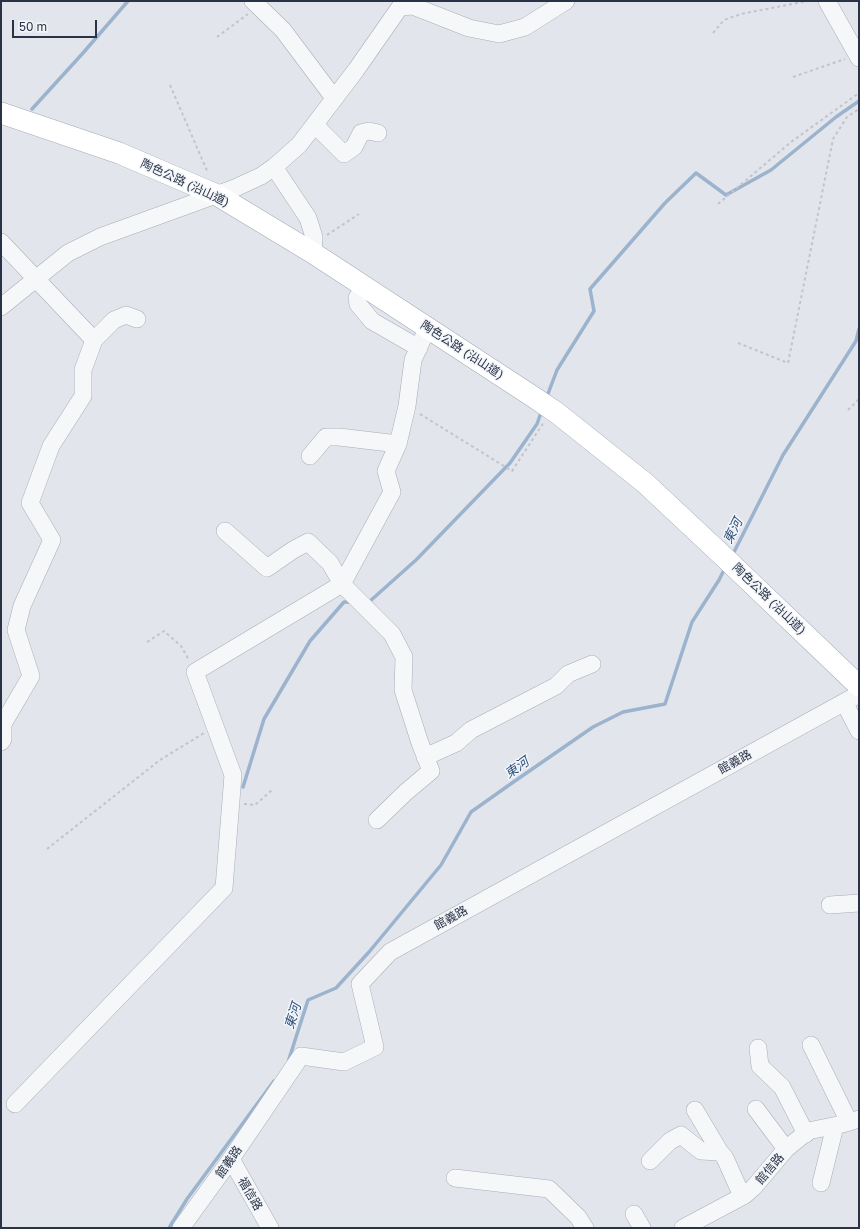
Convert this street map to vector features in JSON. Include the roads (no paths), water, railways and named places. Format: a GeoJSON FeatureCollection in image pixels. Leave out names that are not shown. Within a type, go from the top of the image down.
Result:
{"type":"FeatureCollection","features":[{"type":"Feature","properties":{"kind":"main road","name":"陶色公路 (沿山道)"},"geometry":{"type":"LineString","coordinates":[[1,114],[119,153],[217,195],[313,253],[547,406],[645,483],[859,686]]}},
{"type":"Feature","properties":{"kind":"street"},"geometry":{"type":"LineString","coordinates":[[1,307],[68,253],[100,236],[217,195],[261,176],[274,167],[299,146],[405,4],[469,28],[499,34],[525,28],[566,1]]}},
{"type":"Feature","properties":{"kind":"street"},"geometry":{"type":"LineString","coordinates":[[827,1],[858,57]]}},
{"type":"Feature","properties":{"kind":"street"},"geometry":{"type":"LineString","coordinates":[[257,4],[283,30],[334,98]]}},
{"type":"Feature","properties":{"kind":"street"},"geometry":{"type":"LineString","coordinates":[[315,125],[344,154],[354,147],[362,133],[368,131],[378,133]]}},
{"type":"Feature","properties":{"kind":"street"},"geometry":{"type":"LineString","coordinates":[[274,167],[308,218],[314,237],[313,253]]}},
{"type":"Feature","properties":{"kind":"street"},"geometry":{"type":"LineString","coordinates":[[1,242],[37,278],[94,340]]}},
{"type":"Feature","properties":{"kind":"street"},"geometry":{"type":"LineString","coordinates":[[364,286],[357,298],[358,304],[372,321],[419,348]]}},
{"type":"Feature","properties":{"kind":"street"},"geometry":{"type":"LineString","coordinates":[[1,742],[3,739],[3,724],[31,676],[16,630],[22,606],[52,540],[30,503],[51,446],[82,396],[83,370],[94,340],[114,320],[126,315],[137,319]]}},
{"type":"Feature","properties":{"kind":"street"},"geometry":{"type":"LineString","coordinates":[[15,1104],[224,888],[233,775],[195,672],[342,584],[392,492],[386,471],[398,444],[407,406],[413,360],[428,328]]}},
{"type":"Feature","properties":{"kind":"street"},"geometry":{"type":"LineString","coordinates":[[310,456],[326,437],[339,437],[398,444]]}},
{"type":"Feature","properties":{"kind":"street"},"geometry":{"type":"LineString","coordinates":[[225,531],[267,568],[293,550],[308,542],[330,563],[342,584],[392,634],[404,656],[403,690],[431,771],[406,792],[377,820]]}},
{"type":"Feature","properties":{"kind":"street"},"geometry":{"type":"LineString","coordinates":[[425,757],[456,743],[472,730],[556,686],[568,674],[592,664]]}},
{"type":"Feature","properties":{"kind":"street","name":"館義路"},"geometry":{"type":"LineString","coordinates":[[181,1228],[231,1159],[301,1056],[344,1062],[375,1047],[360,984],[390,952],[859,694]]}},
{"type":"Feature","properties":{"kind":"street"},"geometry":{"type":"LineString","coordinates":[[844,702],[859,731]]}},
{"type":"Feature","properties":{"kind":"street"},"geometry":{"type":"LineString","coordinates":[[830,906],[859,904]]}},
{"type":"Feature","properties":{"kind":"street"},"geometry":{"type":"LineString","coordinates":[[811,1046],[848,1122],[821,1183]]}},
{"type":"Feature","properties":{"kind":"street"},"geometry":{"type":"LineString","coordinates":[[758,1048],[760,1066],[782,1087],[806,1134]]}},
{"type":"Feature","properties":{"kind":"street"},"geometry":{"type":"LineString","coordinates":[[756,1109],[786,1149]]}},
{"type":"Feature","properties":{"kind":"street"},"geometry":{"type":"LineString","coordinates":[[695,1110],[725,1158],[742,1196]]}},
{"type":"Feature","properties":{"kind":"street","name":"館信路"},"geometry":{"type":"LineString","coordinates":[[683,1228],[742,1196],[754,1187],[786,1149],[808,1131],[848,1122]]}},
{"type":"Feature","properties":{"kind":"street"},"geometry":{"type":"LineString","coordinates":[[650,1161],[670,1141],[681,1135],[700,1151],[720,1152]]}},
{"type":"Feature","properties":{"kind":"street","name":"福信路"},"geometry":{"type":"LineString","coordinates":[[231,1159],[270,1228]]}},
{"type":"Feature","properties":{"kind":"street"},"geometry":{"type":"LineString","coordinates":[[455,1178],[549,1189],[578,1217],[585,1228]]}},
{"type":"Feature","properties":{"kind":"waterway"},"geometry":{"type":"LineString","coordinates":[[32,109],[128,1]]}},
{"type":"Feature","properties":{"kind":"waterway"},"geometry":{"type":"LineString","coordinates":[[546,399],[557,370],[594,311],[590,289],[665,203],[696,173],[726,195],[771,170],[836,117],[859,101]]}},
{"type":"Feature","properties":{"kind":"waterway","name":"東河"},"geometry":{"type":"LineString","coordinates":[[732,556],[783,455],[856,341],[859,329]]}},
{"type":"Feature","properties":{"kind":"waterway"},"geometry":{"type":"LineString","coordinates":[[368,602],[416,560],[510,463],[537,424],[542,410]]}},
{"type":"Feature","properties":{"kind":"waterway","name":"東河"},"geometry":{"type":"LineString","coordinates":[[289,1059],[308,1000],[336,988],[369,952],[441,865],[471,812],[593,727],[623,712],[665,704],[692,622],[725,568]]}},
{"type":"Feature","properties":{"kind":"waterway"},"geometry":{"type":"LineString","coordinates":[[243,787],[264,719],[310,641],[344,602],[351,602]]}},
{"type":"Feature","properties":{"kind":"waterway","name":"東河"},"geometry":{"type":"LineString","coordinates":[[169,1228],[187,1199],[274,1081]]}}]}
